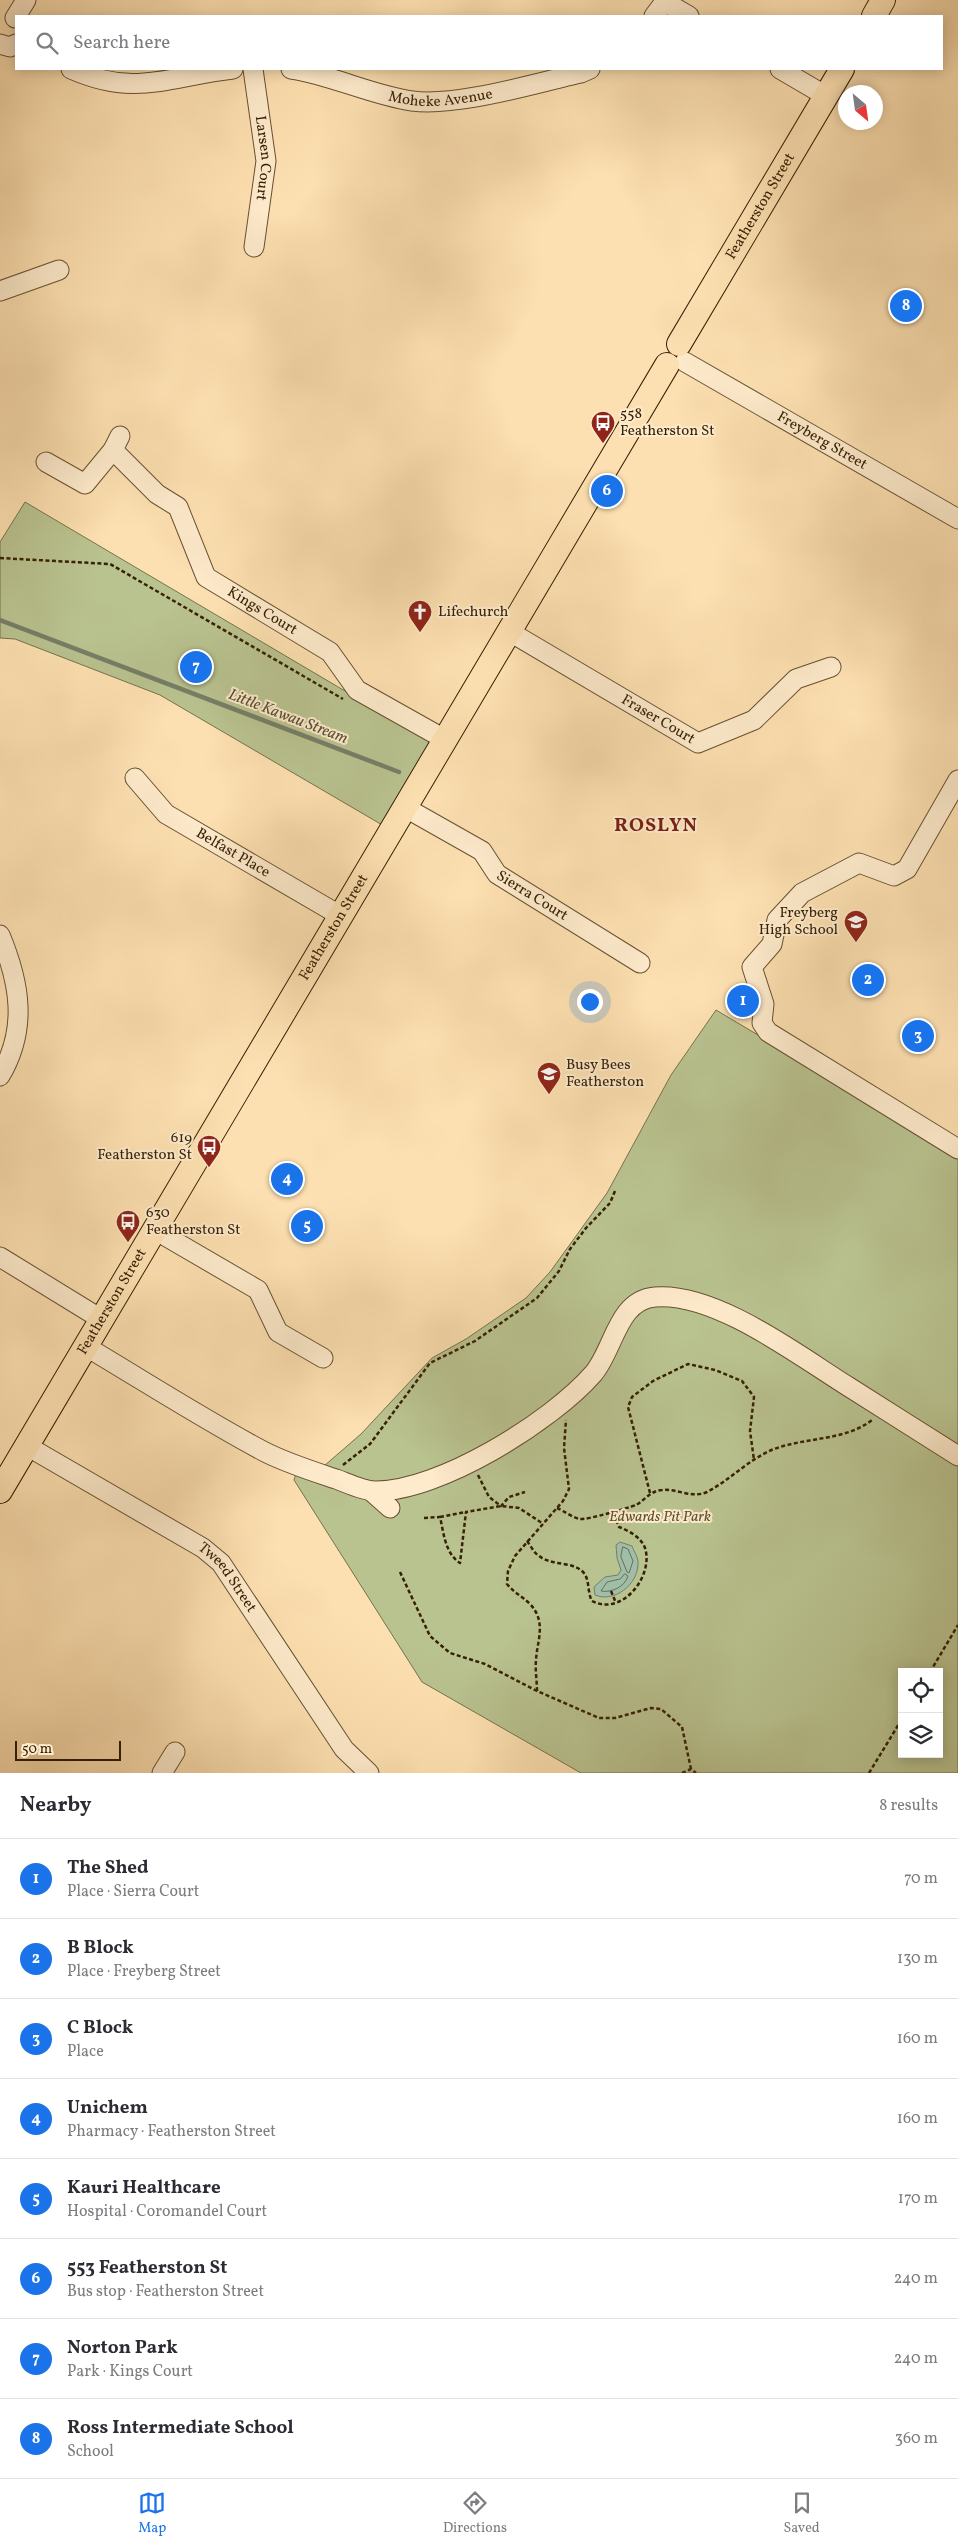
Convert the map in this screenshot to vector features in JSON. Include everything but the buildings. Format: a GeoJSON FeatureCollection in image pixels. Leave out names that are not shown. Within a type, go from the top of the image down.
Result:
{"type":"FeatureCollection","features":[{"type":"Feature","properties":{"kind":"main road"},"geometry":{"type":"LineString","coordinates":[[875,15],[883,0]]}},
{"type":"Feature","properties":{"kind":"main road","name":"Featherston Street"},"geometry":{"type":"LineString","coordinates":[[0,1491],[510,632],[677,357],[841,70]]}},
{"type":"Feature","properties":{"kind":"street"},"geometry":{"type":"LineString","coordinates":[[10,18],[26,0]]}},
{"type":"Feature","properties":{"kind":"street"},"geometry":{"type":"LineString","coordinates":[[661,6],[686,15]]}},
{"type":"Feature","properties":{"kind":"street"},"geometry":{"type":"LineString","coordinates":[[0,45],[10,47],[15,44]]}},
{"type":"Feature","properties":{"kind":"street"},"geometry":{"type":"LineString","coordinates":[[74,70],[99,80],[135,85],[227,70]]}},
{"type":"Feature","properties":{"kind":"street","name":"Larsen Court"},"geometry":{"type":"LineString","coordinates":[[253,70],[266,161],[254,247]]}},
{"type":"Feature","properties":{"kind":"street","name":"Moheke Avenue"},"geometry":{"type":"LineString","coordinates":[[294,70],[389,96],[427,102],[500,91],[582,73],[588,70]]}},
{"type":"Feature","properties":{"kind":"street"},"geometry":{"type":"LineString","coordinates":[[782,70],[826,96]]}},
{"type":"Feature","properties":{"kind":"street"},"geometry":{"type":"LineString","coordinates":[[0,290],[59,270]]}},
{"type":"Feature","properties":{"kind":"street","name":"Freyberg Street"},"geometry":{"type":"LineString","coordinates":[[677,357],[958,520]]}},
{"type":"Feature","properties":{"kind":"street","name":"Kings Court"},"geometry":{"type":"LineString","coordinates":[[46,462],[85,484],[117,443],[157,494],[178,507],[206,577],[330,652],[357,690],[446,740]]}},
{"type":"Feature","properties":{"kind":"street","name":"Fraser Court"},"geometry":{"type":"LineString","coordinates":[[510,632],[698,743],[754,720],[796,679],[831,667]]}},
{"type":"Feature","properties":{"kind":"street","name":"Belfast Place"},"geometry":{"type":"LineString","coordinates":[[135,778],[166,814],[341,916]]}},
{"type":"Feature","properties":{"kind":"street"},"geometry":{"type":"LineString","coordinates":[[958,780],[907,869],[894,876],[860,863],[802,893],[777,920],[772,944],[752,967],[764,1004],[762,1023],[768,1032],[958,1149]]}},
{"type":"Feature","properties":{"kind":"street","name":"Sierra Court"},"geometry":{"type":"LineString","coordinates":[[406,808],[482,851],[497,874],[640,963]]}},
{"type":"Feature","properties":{"kind":"street"},"geometry":{"type":"LineString","coordinates":[[0,935],[12,964],[17,988],[18,1013],[16,1039],[9,1061],[0,1076]]}},
{"type":"Feature","properties":{"kind":"street"},"geometry":{"type":"LineString","coordinates":[[154,1230],[258,1290],[278,1332],[323,1358]]}},
{"type":"Feature","properties":{"kind":"street"},"geometry":{"type":"LineString","coordinates":[[0,1257],[101,1320]]}},
{"type":"Feature","properties":{"kind":"street"},"geometry":{"type":"LineString","coordinates":[[372,1492],[417,1483],[473,1460],[521,1434],[575,1394],[598,1369],[628,1311],[638,1302],[650,1298],[671,1296],[713,1308],[767,1334],[958,1456]]}},
{"type":"Feature","properties":{"kind":"street"},"geometry":{"type":"LineString","coordinates":[[85,1346],[265,1452],[372,1492],[390,1508]]}},
{"type":"Feature","properties":{"kind":"street","name":"Tweed Street"},"geometry":{"type":"LineString","coordinates":[[27,1446],[203,1548],[221,1563],[344,1749],[369,1773]]}},
{"type":"Feature","properties":{"kind":"street"},"geometry":{"type":"LineString","coordinates":[[162,1773],[175,1752]]}},
{"type":"Feature","properties":{"kind":"path"},"geometry":{"type":"LineString","coordinates":[[0,558],[110,564],[351,704]]}},
{"type":"Feature","properties":{"kind":"path"},"geometry":{"type":"LineString","coordinates":[[334,1478],[346,1462],[370,1444],[430,1363],[476,1341],[537,1298],[559,1271],[570,1250],[586,1228],[610,1204],[615,1191]]}},
{"type":"Feature","properties":{"kind":"path"},"geometry":{"type":"LineString","coordinates":[[650,1493],[628,1407],[632,1397],[653,1381],[688,1364],[715,1370],[742,1381],[754,1397],[750,1431],[754,1460]]}},
{"type":"Feature","properties":{"kind":"path"},"geometry":{"type":"LineString","coordinates":[[538,1692],[536,1660],[541,1638],[538,1621],[530,1604],[514,1594],[507,1584],[508,1571],[515,1556],[556,1508],[569,1489],[564,1448],[565,1423],[568,1409],[575,1394]]}},
{"type":"Feature","properties":{"kind":"path"},"geometry":{"type":"LineString","coordinates":[[556,1508],[578,1519],[588,1519],[636,1505],[650,1493],[662,1490],[696,1495],[706,1492],[754,1460],[774,1450],[804,1440],[856,1430],[884,1410]]}},
{"type":"Feature","properties":{"kind":"path"},"geometry":{"type":"LineString","coordinates":[[473,1460],[490,1497],[501,1506]]}},
{"type":"Feature","properties":{"kind":"path"},"geometry":{"type":"LineString","coordinates":[[501,1506],[509,1497],[525,1492]]}},
{"type":"Feature","properties":{"kind":"path"},"geometry":{"type":"LineString","coordinates":[[424,1518],[501,1506],[519,1508],[542,1523]]}},
{"type":"Feature","properties":{"kind":"path"},"geometry":{"type":"LineString","coordinates":[[527,1541],[539,1556],[582,1571],[586,1576],[592,1601],[604,1606],[616,1603],[630,1596],[635,1590],[646,1561],[645,1547],[632,1533],[619,1527],[612,1511]]}},
{"type":"Feature","properties":{"kind":"path"},"geometry":{"type":"LineString","coordinates":[[440,1517],[448,1550],[453,1558],[460,1563],[466,1512]]}},
{"type":"Feature","properties":{"kind":"path"},"geometry":{"type":"LineString","coordinates":[[400,1572],[430,1636],[450,1653],[485,1664],[538,1692],[599,1718],[615,1718],[651,1708],[661,1709],[682,1727],[691,1769],[696,1773]]}},
{"type":"Feature","properties":{"kind":"path"},"geometry":{"type":"LineString","coordinates":[[611,1591],[616,1603]]}},
{"type":"Feature","properties":{"kind":"path"},"geometry":{"type":"LineString","coordinates":[[932,1668],[958,1625]]}},
{"type":"Feature","properties":{"kind":"path"},"geometry":{"type":"LineString","coordinates":[[869,1773],[898,1726]]}},
{"type":"Feature","properties":{"kind":"path"},"geometry":{"type":"LineString","coordinates":[[682,1773],[691,1769]]}},
{"type":"Feature","properties":{"kind":"green space"},"geometry":{"type":"Polygon","coordinates":[[[25,502],[433,743],[384,826],[160,695],[15,639],[0,638],[0,542],[25,502]]]}},
{"type":"Feature","properties":{"kind":"green space","name":"Edwards Pit Park"},"geometry":{"type":"Polygon","coordinates":[[[716,1010],[958,1154],[958,1773],[581,1773],[422,1682],[294,1480],[300,1460],[324,1466],[361,1434],[432,1358],[466,1339],[526,1298],[550,1272],[607,1193],[671,1075],[716,1010]]]}},
{"type":"Feature","properties":{"kind":"water"},"geometry":{"type":"Polygon","coordinates":[[[620,1542],[632,1546],[637,1557],[638,1565],[634,1579],[617,1594],[602,1597],[595,1595],[594,1587],[605,1577],[618,1575],[621,1570],[617,1558],[616,1545],[620,1542]]]}},
{"type":"Feature","properties":{"kind":"waterway","name":"Little Kawau Stream"},"geometry":{"type":"LineString","coordinates":[[0,620],[399,772]]}},
{"type":"Feature","properties":{"kind":"place","name":"Ross Intermediate School"},"geometry":{"type":"Point","coordinates":[906,306]}},
{"type":"Feature","properties":{"kind":"place","name":"558 Featherston St"},"geometry":{"type":"Point","coordinates":[603,444]}},
{"type":"Feature","properties":{"kind":"place","name":"553 Featherston St"},"geometry":{"type":"Point","coordinates":[607,491]}},
{"type":"Feature","properties":{"kind":"place","name":"Lifechurch"},"geometry":{"type":"Point","coordinates":[420,633]}},
{"type":"Feature","properties":{"kind":"place","name":"Norton Park"},"geometry":{"type":"Point","coordinates":[196,667]}},
{"type":"Feature","properties":{"kind":"place","name":"Freyberg High School"},"geometry":{"type":"Point","coordinates":[856,943]}},
{"type":"Feature","properties":{"kind":"place","name":"B Block"},"geometry":{"type":"Point","coordinates":[868,980]}},
{"type":"Feature","properties":{"kind":"place","name":"The Shed"},"geometry":{"type":"Point","coordinates":[743,1001]}},
{"type":"Feature","properties":{"kind":"place","name":"C Block"},"geometry":{"type":"Point","coordinates":[918,1036]}},
{"type":"Feature","properties":{"kind":"place","name":"Busy Bees Featherston"},"geometry":{"type":"Point","coordinates":[549,1095]}},
{"type":"Feature","properties":{"kind":"place","name":"619 Featherston St"},"geometry":{"type":"Point","coordinates":[209,1168]}},
{"type":"Feature","properties":{"kind":"place","name":"Unichem"},"geometry":{"type":"Point","coordinates":[287,1179]}},
{"type":"Feature","properties":{"kind":"place","name":"Kauri Healthcare"},"geometry":{"type":"Point","coordinates":[307,1226]}},
{"type":"Feature","properties":{"kind":"place","name":"630 Featherston St"},"geometry":{"type":"Point","coordinates":[128,1243]}},
{"type":"Feature","properties":{"kind":"district","name":"ROSLYN"},"geometry":{"type":"Point","coordinates":[656,826]}}]}
